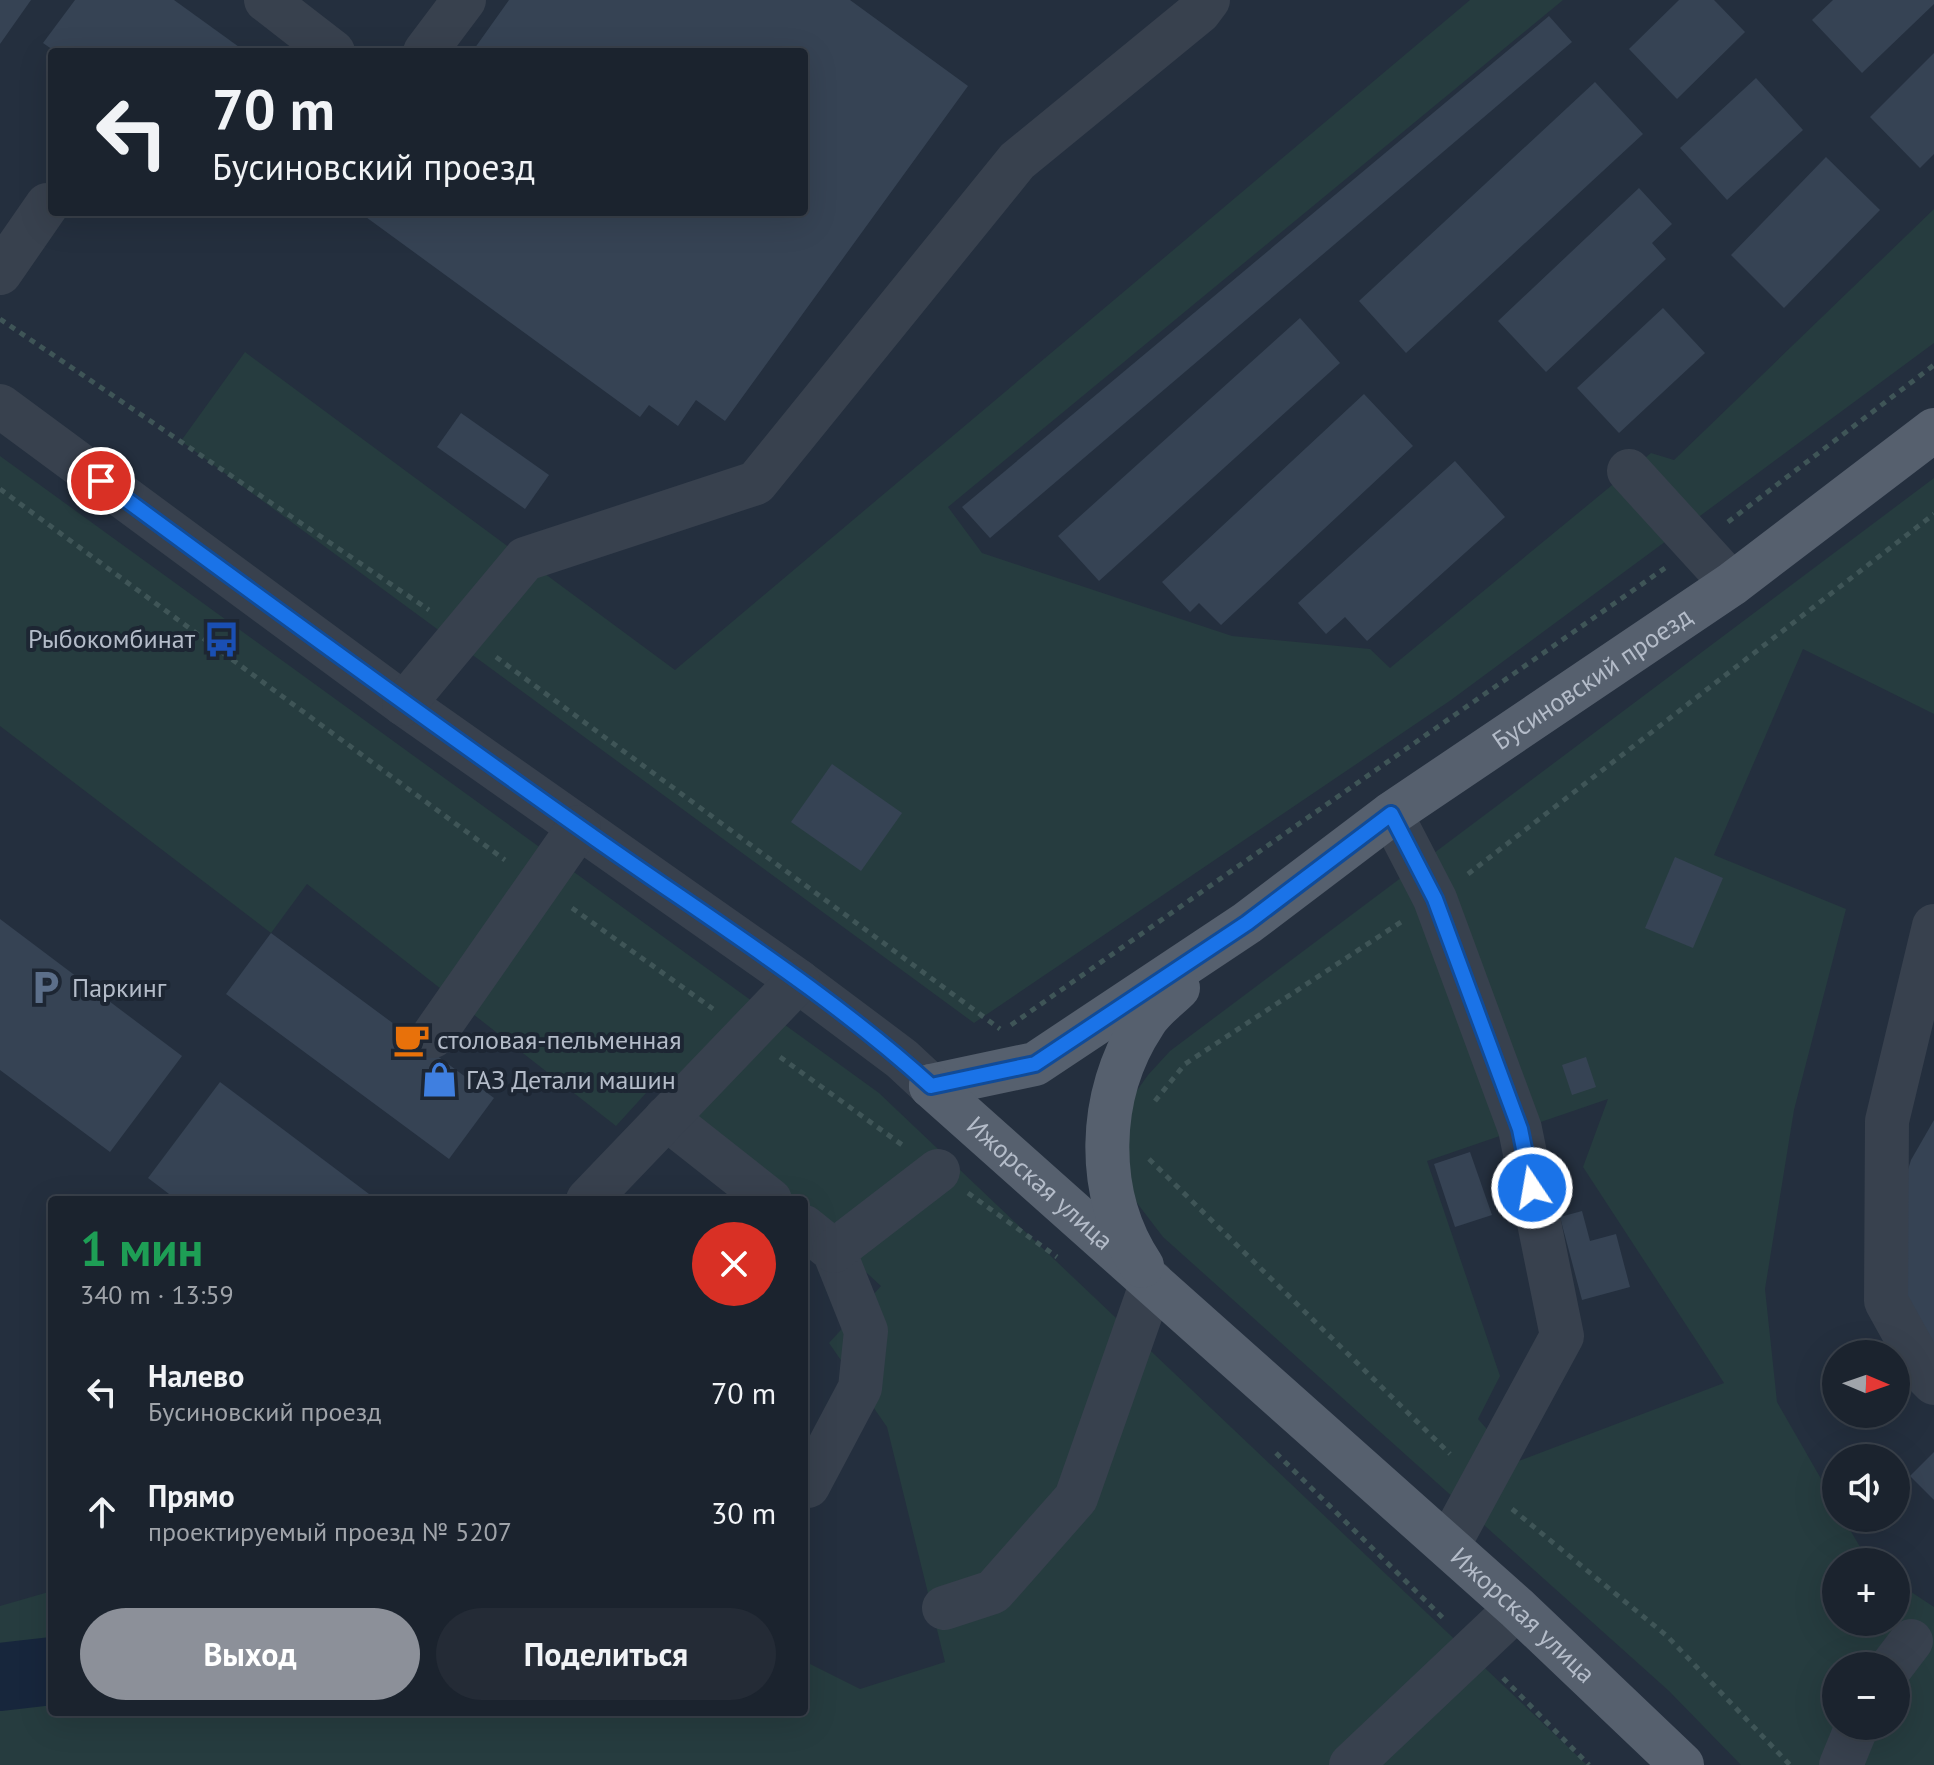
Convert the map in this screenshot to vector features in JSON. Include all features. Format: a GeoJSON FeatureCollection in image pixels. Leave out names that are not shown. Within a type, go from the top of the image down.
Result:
{"type":"FeatureCollection","features":[{"type":"Feature","properties":{"kind":"main road","name":"Бусиновский проезд"},"geometry":{"type":"LineString","coordinates":[[1247,923],[1391,814],[1732,584],[1934,430]]}},
{"type":"Feature","properties":{"kind":"main road"},"geometry":{"type":"LineString","coordinates":[[931,1086],[1035,1064],[1247,923]]}},
{"type":"Feature","properties":{"kind":"main road"},"geometry":{"type":"LineString","coordinates":[[1152,1282],[1134,1255],[1122,1226],[1108,1170],[1105,1147],[1107,1123],[1118,1071],[1146,1019],[1247,923]]}},
{"type":"Feature","properties":{"kind":"main road","name":"Ижорская улица"},"geometry":{"type":"LineString","coordinates":[[931,1086],[1517,1608],[1682,1765]]}},
{"type":"Feature","properties":{"kind":"street"},"geometry":{"type":"LineString","coordinates":[[266,0],[328,48]]}},
{"type":"Feature","properties":{"kind":"street"},"geometry":{"type":"LineString","coordinates":[[428,48],[464,0]]}},
{"type":"Feature","properties":{"kind":"street"},"geometry":{"type":"LineString","coordinates":[[404,704],[525,559],[756,483],[1017,161],[1199,12],[1208,0]]}},
{"type":"Feature","properties":{"kind":"street"},"geometry":{"type":"LineString","coordinates":[[0,273],[47,205]]}},
{"type":"Feature","properties":{"kind":"street","name":"Ижорская улица"},"geometry":{"type":"LineString","coordinates":[[0,406],[404,704],[798,981],[902,1059],[931,1086]]}},
{"type":"Feature","properties":{"kind":"street"},"geometry":{"type":"LineString","coordinates":[[1629,471],[1699,544],[1732,584]]}},
{"type":"Feature","properties":{"kind":"street"},"geometry":{"type":"LineString","coordinates":[[1391,814],[1435,899],[1520,1129],[1562,1336],[1448,1546]]}},
{"type":"Feature","properties":{"kind":"street"},"geometry":{"type":"LineString","coordinates":[[433,1036],[579,827]]}},
{"type":"Feature","properties":{"kind":"street"},"geometry":{"type":"LineString","coordinates":[[1934,926],[1887,1121],[1886,1301],[1934,1383]]}},
{"type":"Feature","properties":{"kind":"street"},"geometry":{"type":"LineString","coordinates":[[592,1196],[798,981]]}},
{"type":"Feature","properties":{"kind":"street"},"geometry":{"type":"LineString","coordinates":[[666,1118],[765,1196]]}},
{"type":"Feature","properties":{"kind":"street"},"geometry":{"type":"LineString","coordinates":[[808,1486],[860,1388],[866,1331],[819,1239],[938,1171]]}},
{"type":"Feature","properties":{"kind":"street"},"geometry":{"type":"LineString","coordinates":[[944,1608],[993,1592],[1076,1498],[1152,1282]]}},
{"type":"Feature","properties":{"kind":"street"},"geometry":{"type":"LineString","coordinates":[[1351,1765],[1517,1608]]}},
{"type":"Feature","properties":{"kind":"street"},"geometry":{"type":"LineString","coordinates":[[1841,1765],[1851,1740]]}},
{"type":"Feature","properties":{"kind":"path"},"geometry":{"type":"LineString","coordinates":[[0,319],[463,633],[1003,1031],[1699,544],[1934,365]]}},
{"type":"Feature","properties":{"kind":"path"},"geometry":{"type":"LineString","coordinates":[[0,489],[1064,1263]]}},
{"type":"Feature","properties":{"kind":"path"},"geometry":{"type":"LineString","coordinates":[[1273,1450],[1589,1765]]}},
{"type":"Feature","properties":{"kind":"green space"},"geometry":{"type":"Polygon","coordinates":[[[1470,0],[1563,0],[948,507],[982,553],[1232,636],[1370,649],[1390,668],[1651,453],[1674,460],[1934,209],[1934,343],[1451,700],[974,1023],[181,441],[245,352],[675,670],[1470,0]]]}},
{"type":"Feature","properties":{"kind":"green space"},"geometry":{"type":"Polygon","coordinates":[[[0,456],[879,1093],[1587,1765],[0,1765],[0,1606],[48,1592],[48,1716],[808,1716],[808,1663],[860,1689],[945,1662],[887,1427],[829,1343],[881,1286],[808,1219],[808,1196],[783,1196],[657,1081],[616,1126],[307,884],[271,933],[0,726],[0,456]]]}},
{"type":"Feature","properties":{"kind":"green space"},"geometry":{"type":"Polygon","coordinates":[[[1934,478],[1934,714],[1803,649],[1714,855],[1846,909],[1794,1110],[1765,1289],[1777,1402],[1822,1481],[1822,1532],[1851,1532],[1861,1548],[1822,1548],[1822,1636],[1910,1636],[1910,1591],[1934,1607],[1934,1765],[1741,1765],[1669,1691],[1163,1237],[1137,1203],[1120,1156],[1133,1096],[1170,1051],[1934,478]],[[1608,1099],[1427,1161],[1500,1376],[1478,1419],[1516,1462],[1724,1383],[1583,1167],[1608,1099]]]}},
{"type":"Feature","properties":{"kind":"building"},"geometry":{"type":"Polygon","coordinates":[[[0,0],[31,0],[0,44],[0,0]]]}},
{"type":"Feature","properties":{"kind":"building"},"geometry":{"type":"Polygon","coordinates":[[[75,0],[174,0],[240,48],[50,48],[43,43],[75,0]]]}},
{"type":"Feature","properties":{"kind":"building"},"geometry":{"type":"Polygon","coordinates":[[[509,0],[850,0],[968,86],[725,421],[696,400],[678,426],[649,405],[640,417],[364,216],[808,216],[808,48],[475,48],[509,0]]]}},
{"type":"Feature","properties":{"kind":"building"},"geometry":{"type":"Polygon","coordinates":[[[1679,0],[1714,0],[1745,32],[1677,99],[1629,49],[1679,0]]]}},
{"type":"Feature","properties":{"kind":"building"},"geometry":{"type":"Polygon","coordinates":[[[1833,0],[1934,0],[1934,4],[1862,73],[1812,20],[1833,0]]]}},
{"type":"Feature","properties":{"kind":"building"},"geometry":{"type":"Polygon","coordinates":[[[1549,16],[1572,42],[990,538],[962,507],[1549,16]]]}},
{"type":"Feature","properties":{"kind":"building"},"geometry":{"type":"Polygon","coordinates":[[[1934,53],[1934,154],[1920,168],[1870,117],[1934,53]]]}},
{"type":"Feature","properties":{"kind":"building"},"geometry":{"type":"Polygon","coordinates":[[[1756,78],[1803,130],[1727,200],[1680,148],[1756,78]]]}},
{"type":"Feature","properties":{"kind":"building"},"geometry":{"type":"Polygon","coordinates":[[[1595,82],[1643,134],[1406,353],[1359,301],[1595,82]]]}},
{"type":"Feature","properties":{"kind":"building"},"geometry":{"type":"Polygon","coordinates":[[[1826,157],[1880,210],[1784,308],[1731,255],[1826,157]]]}},
{"type":"Feature","properties":{"kind":"building"},"geometry":{"type":"Polygon","coordinates":[[[1639,188],[1672,224],[1652,243],[1666,259],[1546,372],[1498,321],[1639,188]]]}},
{"type":"Feature","properties":{"kind":"building"},"geometry":{"type":"Polygon","coordinates":[[[1663,308],[1705,353],[1619,433],[1577,388],[1663,308]]]}},
{"type":"Feature","properties":{"kind":"building"},"geometry":{"type":"Polygon","coordinates":[[[1300,318],[1340,363],[1099,581],[1058,536],[1300,318]]]}},
{"type":"Feature","properties":{"kind":"building"},"geometry":{"type":"Polygon","coordinates":[[[1364,394],[1413,446],[1221,625],[1199,603],[1190,612],[1162,582],[1364,394]]]}},
{"type":"Feature","properties":{"kind":"building"},"geometry":{"type":"Polygon","coordinates":[[[461,413],[549,475],[525,509],[437,447],[461,413]]]}},
{"type":"Feature","properties":{"kind":"building"},"geometry":{"type":"Polygon","coordinates":[[[1455,461],[1505,517],[1367,641],[1345,617],[1326,634],[1298,603],[1455,461]]]}},
{"type":"Feature","properties":{"kind":"building"},"geometry":{"type":"Polygon","coordinates":[[[832,764],[902,813],[861,871],[791,822],[832,764]]]}},
{"type":"Feature","properties":{"kind":"building"},"geometry":{"type":"Polygon","coordinates":[[[1675,857],[1723,878],[1693,948],[1645,928],[1675,857]]]}},
{"type":"Feature","properties":{"kind":"building","name":"Паркинг"},"geometry":{"type":"Polygon","coordinates":[[[0,919],[182,1056],[110,1152],[0,1070],[0,919]]]}},
{"type":"Feature","properties":{"kind":"building"},"geometry":{"type":"Polygon","coordinates":[[[271,933],[494,1098],[449,1159],[226,994],[271,933]]]}},
{"type":"Feature","properties":{"kind":"building"},"geometry":{"type":"Polygon","coordinates":[[[1586,1057],[1596,1087],[1572,1095],[1562,1065],[1586,1057]]]}},
{"type":"Feature","properties":{"kind":"building"},"geometry":{"type":"Polygon","coordinates":[[[220,1082],[372,1196],[172,1196],[148,1178],[220,1082]]]}},
{"type":"Feature","properties":{"kind":"building"},"geometry":{"type":"Polygon","coordinates":[[[1934,1120],[1934,1371],[1902,1302],[1900,1195],[1911,1160],[1934,1120]]]}},
{"type":"Feature","properties":{"kind":"building"},"geometry":{"type":"Polygon","coordinates":[[[1470,1152],[1492,1215],[1455,1227],[1434,1164],[1470,1152]]]}},
{"type":"Feature","properties":{"kind":"building"},"geometry":{"type":"Polygon","coordinates":[[[1582,1211],[1590,1241],[1616,1234],[1630,1287],[1582,1300],[1560,1217],[1582,1211]]]}},
{"type":"Feature","properties":{"kind":"building"},"geometry":{"type":"Polygon","coordinates":[[[1934,1452],[1934,1500],[1910,1476],[1934,1452]]]}},
{"type":"Feature","properties":{"kind":"waterway"},"geometry":{"type":"LineString","coordinates":[[0,1677],[48,1671]]}},
{"type":"Feature","properties":{"kind":"place","name":"Рыбокомбинат"},"geometry":{"type":"Point","coordinates":[221,639]}},
{"type":"Feature","properties":{"kind":"place","name":"Паркинг"},"geometry":{"type":"Point","coordinates":[46,988]}},
{"type":"Feature","properties":{"kind":"place","name":"столовая-пельменная"},"geometry":{"type":"Point","coordinates":[411,1040]}},
{"type":"Feature","properties":{"kind":"place","name":"ГАЗ Детали машин"},"geometry":{"type":"Point","coordinates":[440,1080]}},
{"type":"Feature","properties":{"kind":"route"},"geometry":{"type":"LineString","coordinates":[[101,481],[404,704],[798,981],[902,1059],[931,1086],[1035,1064],[1247,923],[1391,814],[1435,899],[1520,1129],[1532,1188]]}}]}
